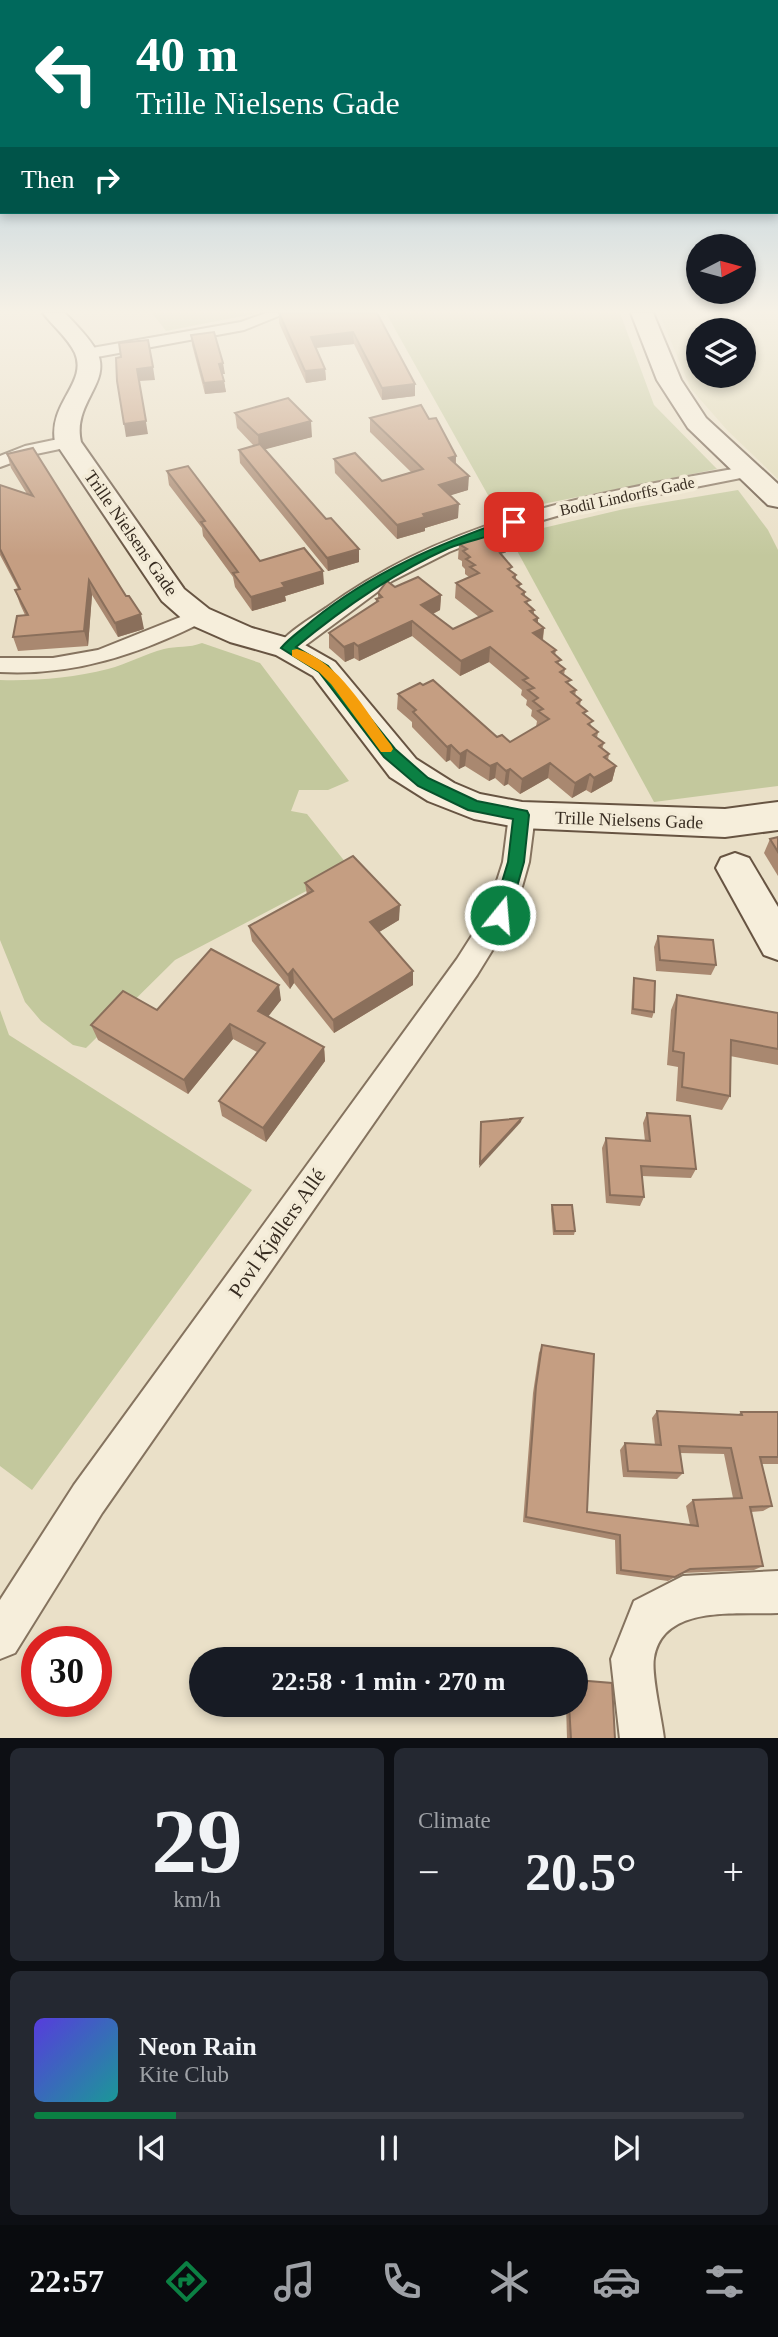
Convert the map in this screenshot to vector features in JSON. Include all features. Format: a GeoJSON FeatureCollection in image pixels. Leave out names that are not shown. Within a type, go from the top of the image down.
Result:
{"type":"FeatureCollection","features":[{"type":"Feature","properties":{"kind":"street"},"geometry":{"type":"LineString","coordinates":[[0,462],[32,450],[68,442],[65,429],[67,416],[79,394]]}},
{"type":"Feature","properties":{"kind":"street"},"geometry":{"type":"LineString","coordinates":[[678,394],[697,423],[778,499]]}},
{"type":"Feature","properties":{"kind":"street","name":"Trille Nielsens Gade"},"geometry":{"type":"LineString","coordinates":[[68,442],[173,596],[198,616],[241,635],[287,648],[324,669],[390,753],[423,782],[474,806],[522,815],[725,823],[778,816]]}},
{"type":"Feature","properties":{"kind":"street","name":"Bodil Lindorffs Gade"},"geometry":{"type":"LineString","coordinates":[[287,648],[333,610],[372,585],[410,563],[468,536],[601,498],[750,471]]}},
{"type":"Feature","properties":{"kind":"street"},"geometry":{"type":"LineString","coordinates":[[0,665],[19,667],[61,664],[109,656],[145,643],[198,616]]}},
{"type":"Feature","properties":{"kind":"street","name":"Povl Kjøllers Allé"},"geometry":{"type":"LineString","coordinates":[[0,1638],[88,1499],[480,947],[500,915],[516,862],[522,815]]}},
{"type":"Feature","properties":{"kind":"street"},"geometry":{"type":"LineString","coordinates":[[735,868],[778,943]]}},
{"type":"Feature","properties":{"kind":"street"},"geometry":{"type":"LineString","coordinates":[[642,1738],[632,1659],[649,1616],[683,1597],[778,1592]]}},
{"type":"Feature","properties":{"kind":"shaded area"},"geometry":{"type":"Polygon","coordinates":[[[695,394],[778,394],[778,479],[728,431],[695,394]]]}},
{"type":"Feature","properties":{"kind":"green space"},"geometry":{"type":"Polygon","coordinates":[[[431,394],[650,394],[654,405],[717,469],[498,513],[431,394]]]}},
{"type":"Feature","properties":{"kind":"green space"},"geometry":{"type":"Polygon","coordinates":[[[738,490],[768,530],[778,550],[778,786],[654,802],[509,536],[624,509],[738,490]]]}},
{"type":"Feature","properties":{"kind":"green space"},"geometry":{"type":"Polygon","coordinates":[[[202,643],[260,663],[349,781],[328,790],[299,790],[291,811],[307,814],[350,868],[175,960],[86,1048],[73,1045],[41,1021],[25,1002],[0,940],[0,680],[81,675],[115,667],[164,649],[202,643]]]}},
{"type":"Feature","properties":{"kind":"green space"},"geometry":{"type":"Polygon","coordinates":[[[0,1010],[9,1035],[252,1190],[32,1490],[0,1466],[0,1010]]]}},
{"type":"Feature","properties":{"kind":"building"},"geometry":{"type":"Polygon","coordinates":[[[119,394],[141,394],[146,421],[124,424],[119,394]]]}},
{"type":"Feature","properties":{"kind":"building"},"geometry":{"type":"Polygon","coordinates":[[[288,398],[311,421],[258,435],[235,413],[288,398]]]}},
{"type":"Feature","properties":{"kind":"building"},"geometry":{"type":"Polygon","coordinates":[[[421,405],[429,419],[436,418],[456,456],[449,458],[469,476],[439,485],[459,504],[397,525],[334,459],[355,453],[382,481],[423,469],[370,418],[421,405]]]}},
{"type":"Feature","properties":{"kind":"building"},"geometry":{"type":"Polygon","coordinates":[[[260,444],[326,519],[331,518],[359,549],[327,558],[239,450],[260,444]]]}},
{"type":"Feature","properties":{"kind":"building"},"geometry":{"type":"Polygon","coordinates":[[[33,448],[126,596],[129,596],[141,614],[115,623],[89,580],[84,631],[13,637],[17,616],[28,615],[15,590],[20,589],[0,549],[0,485],[33,496],[7,454],[33,448]]]}},
{"type":"Feature","properties":{"kind":"building"},"geometry":{"type":"Polygon","coordinates":[[[188,466],[260,561],[304,548],[323,571],[282,583],[285,587],[251,597],[233,573],[238,572],[201,522],[205,521],[167,471],[188,466]]]}},
{"type":"Feature","properties":{"kind":"building"},"geometry":{"type":"Polygon","coordinates":[[[481,533],[504,552],[500,553],[512,567],[508,569],[516,575],[513,577],[521,584],[517,586],[530,600],[525,602],[538,618],[534,620],[544,628],[533,633],[556,650],[552,652],[561,660],[556,662],[565,669],[560,672],[571,680],[566,682],[576,690],[571,692],[581,700],[577,703],[587,711],[583,713],[593,721],[588,724],[598,732],[593,735],[604,743],[599,746],[609,754],[604,757],[616,766],[594,778],[590,774],[575,783],[550,763],[522,779],[497,763],[490,766],[467,750],[460,754],[451,745],[447,747],[413,712],[416,710],[398,694],[433,680],[497,737],[502,735],[510,742],[549,719],[538,711],[543,709],[533,701],[538,698],[528,690],[534,688],[523,680],[528,678],[490,647],[461,661],[412,621],[358,646],[354,643],[344,647],[329,633],[378,601],[376,599],[382,597],[378,593],[387,581],[395,587],[418,577],[441,595],[421,605],[453,629],[492,611],[456,583],[479,573],[470,567],[475,565],[466,559],[470,557],[463,551],[467,549],[459,544],[481,533]]]}},
{"type":"Feature","properties":{"kind":"building"},"geometry":{"type":"Polygon","coordinates":[[[778,837],[778,852],[770,839],[778,837]]]}},
{"type":"Feature","properties":{"kind":"building"},"geometry":{"type":"Polygon","coordinates":[[[353,856],[400,905],[370,922],[413,971],[333,1020],[293,969],[288,975],[249,926],[313,891],[305,883],[353,856]]]}},
{"type":"Feature","properties":{"kind":"building"},"geometry":{"type":"Polygon","coordinates":[[[658,936],[713,940],[716,965],[660,960],[658,936]]]}},
{"type":"Feature","properties":{"kind":"building"},"geometry":{"type":"Polygon","coordinates":[[[211,949],[279,985],[258,1011],[324,1047],[263,1128],[219,1101],[265,1043],[230,1024],[184,1080],[91,1025],[123,991],[157,1010],[211,949]]]}},
{"type":"Feature","properties":{"kind":"building"},"geometry":{"type":"Polygon","coordinates":[[[634,978],[655,981],[654,1012],[633,1009],[634,978]]]}},
{"type":"Feature","properties":{"kind":"building"},"geometry":{"type":"Polygon","coordinates":[[[677,995],[778,1013],[778,1049],[731,1040],[730,1096],[682,1087],[684,1053],[673,1051],[677,995]]]}},
{"type":"Feature","properties":{"kind":"building"},"geometry":{"type":"Polygon","coordinates":[[[647,1113],[690,1116],[696,1169],[641,1166],[644,1197],[610,1195],[606,1138],[650,1141],[647,1113]]]}},
{"type":"Feature","properties":{"kind":"building"},"geometry":{"type":"Polygon","coordinates":[[[522,1118],[480,1163],[481,1122],[522,1118]]]}},
{"type":"Feature","properties":{"kind":"building"},"geometry":{"type":"Polygon","coordinates":[[[552,1205],[572,1205],[575,1231],[555,1231],[552,1205]]]}},
{"type":"Feature","properties":{"kind":"building"},"geometry":{"type":"Polygon","coordinates":[[[542,1345],[594,1354],[587,1512],[698,1526],[693,1500],[742,1498],[731,1448],[679,1446],[683,1473],[628,1471],[625,1443],[661,1445],[657,1411],[742,1415],[741,1412],[778,1412],[778,1457],[760,1457],[772,1506],[750,1507],[763,1566],[690,1569],[675,1577],[621,1570],[620,1535],[526,1517],[536,1386],[542,1345]]]}},
{"type":"Feature","properties":{"kind":"building"},"geometry":{"type":"Polygon","coordinates":[[[588,1681],[612,1683],[615,1738],[571,1738],[570,1717],[588,1717],[588,1681]]]}},
{"type":"Feature","properties":{"kind":"slow traffic"},"geometry":{"type":"LineString","coordinates":[[297,653],[324,669],[386,749]]}},
{"type":"Feature","properties":{"kind":"route"},"geometry":{"type":"LineString","coordinates":[[500,915],[516,862],[522,815],[474,806],[441,792],[403,768],[324,669],[287,648],[333,610],[399,569],[446,545],[514,522]]}}]}
